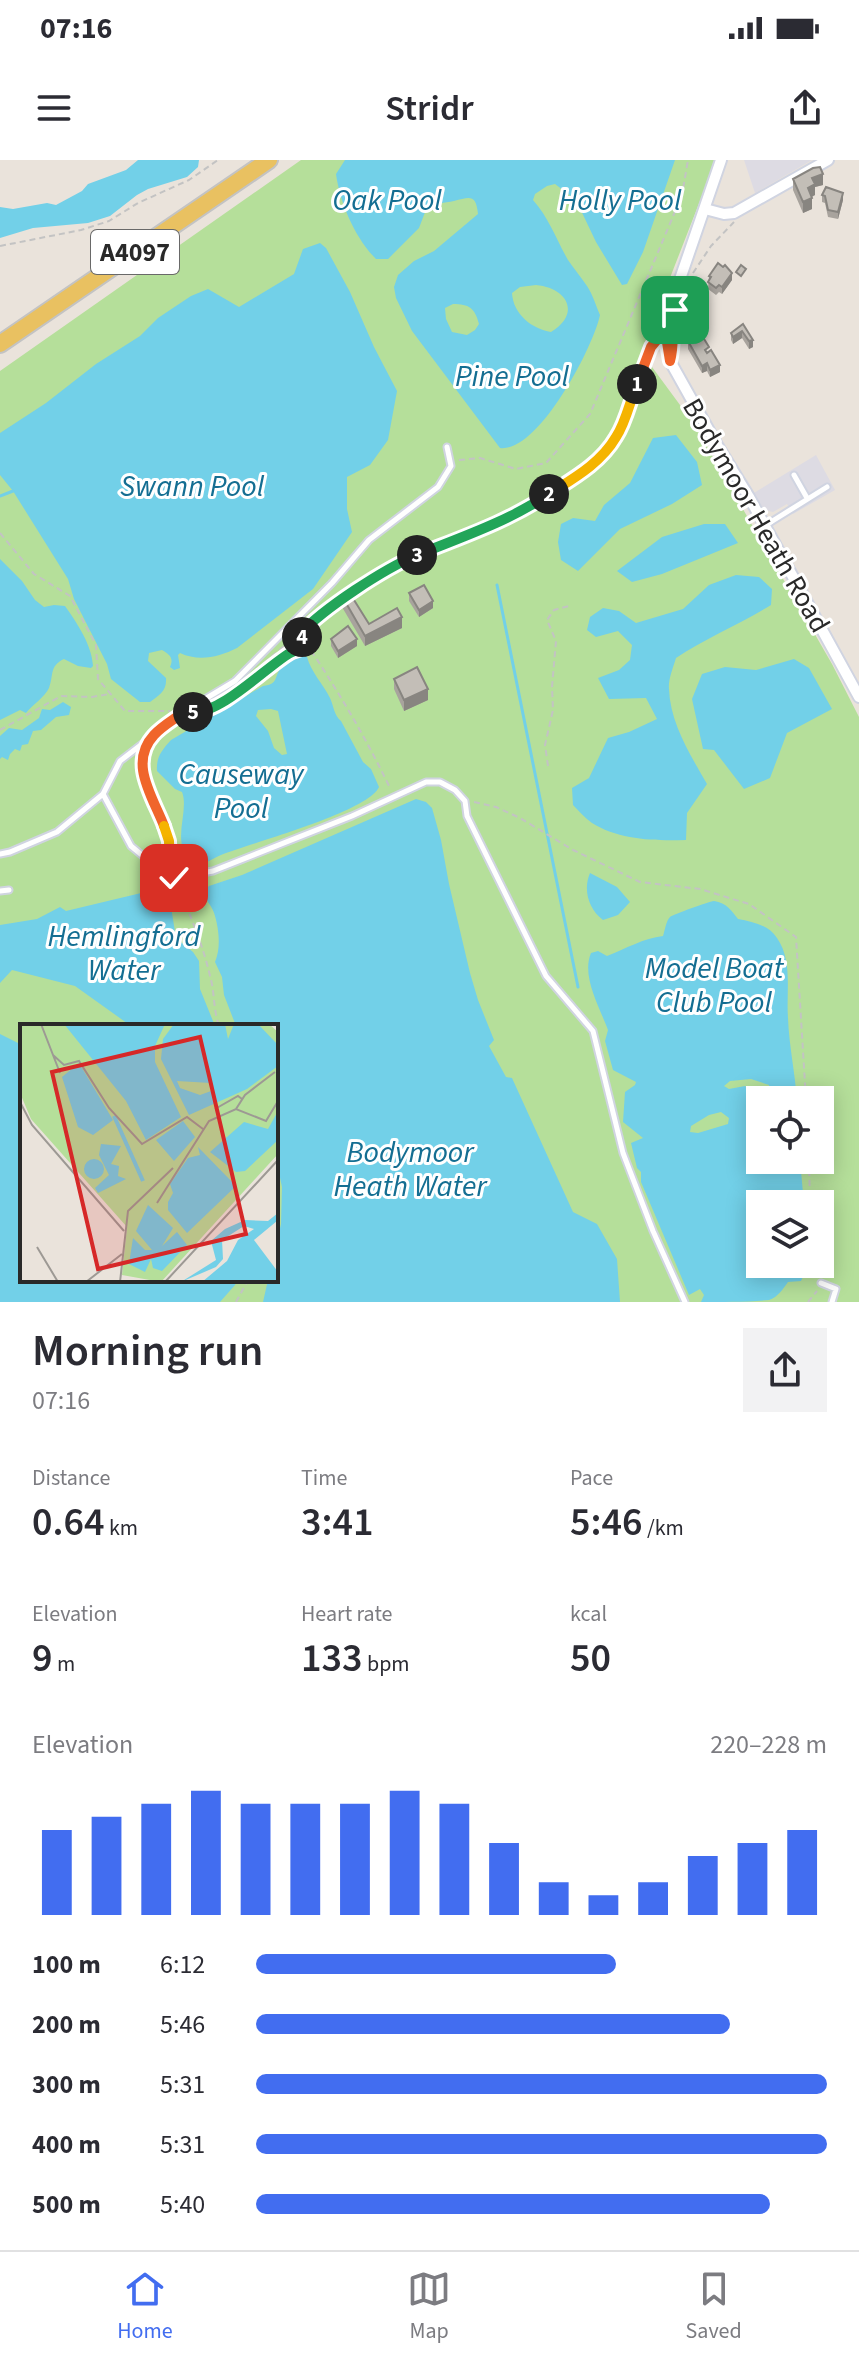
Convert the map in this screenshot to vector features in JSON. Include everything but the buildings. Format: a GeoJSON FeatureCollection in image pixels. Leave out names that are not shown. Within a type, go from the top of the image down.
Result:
{"type":"FeatureCollection","features":[{"type":"Feature","properties":{"kind":"main road","name":"A4097"},"geometry":{"type":"LineString","coordinates":[[0,344],[269,160]]}},
{"type":"Feature","properties":{"kind":"street"},"geometry":{"type":"LineString","coordinates":[[665,330],[721,160]]}},
{"type":"Feature","properties":{"kind":"street"},"geometry":{"type":"LineString","coordinates":[[705,209],[734,213],[828,160]]}},
{"type":"Feature","properties":{"kind":"street","name":"Bodymoor Heath Road"},"geometry":{"type":"LineString","coordinates":[[665,330],[670,361],[859,697]]}},
{"type":"Feature","properties":{"kind":"lane"},"geometry":{"type":"LineString","coordinates":[[314,619],[411,558],[535,504],[599,459],[617,436],[649,351],[665,330]]}},
{"type":"Feature","properties":{"kind":"lane"},"geometry":{"type":"LineString","coordinates":[[0,854],[57,832],[103,794],[120,761],[185,711],[235,681],[332,583],[369,540],[438,487],[451,466],[447,447]]}},
{"type":"Feature","properties":{"kind":"lane"},"geometry":{"type":"LineString","coordinates":[[794,475],[807,498]]}},
{"type":"Feature","properties":{"kind":"lane"},"geometry":{"type":"LineString","coordinates":[[765,525],[827,487]]}},
{"type":"Feature","properties":{"kind":"lane"},"geometry":{"type":"LineString","coordinates":[[103,794],[131,846],[167,876],[174,878],[213,871],[352,816],[426,782],[440,782],[455,790],[465,801],[467,816],[546,976],[593,1031],[623,1153],[685,1302]]}},
{"type":"Feature","properties":{"kind":"lane"},"geometry":{"type":"LineString","coordinates":[[0,891],[9,890]]}},
{"type":"Feature","properties":{"kind":"lane"},"geometry":{"type":"LineString","coordinates":[[821,1283],[836,1289],[832,1302]]}},
{"type":"Feature","properties":{"kind":"path"},"geometry":{"type":"LineString","coordinates":[[0,246],[81,230],[109,221],[138,203],[189,180],[218,160]]}},
{"type":"Feature","properties":{"kind":"path"},"geometry":{"type":"LineString","coordinates":[[450,461],[480,458],[516,469],[546,463],[590,414],[682,195],[688,160]]}},
{"type":"Feature","properties":{"kind":"path"},"geometry":{"type":"LineString","coordinates":[[692,275],[711,246],[743,215]]}},
{"type":"Feature","properties":{"kind":"path"},"geometry":{"type":"LineString","coordinates":[[0,533],[34,574],[70,596],[96,645],[98,679],[125,711],[200,712],[252,683],[292,652],[308,647]]}},
{"type":"Feature","properties":{"kind":"path"},"geometry":{"type":"LineString","coordinates":[[548,766],[545,745],[553,710],[556,641],[547,620],[554,610],[569,606]]}},
{"type":"Feature","properties":{"kind":"path"},"geometry":{"type":"LineString","coordinates":[[314,619],[300,634],[369,744],[394,796]]}},
{"type":"Feature","properties":{"kind":"path"},"geometry":{"type":"LineString","coordinates":[[0,730],[61,696],[110,694]]}},
{"type":"Feature","properties":{"kind":"path"},"geometry":{"type":"LineString","coordinates":[[153,735],[142,756],[143,774],[169,841],[170,873],[189,912],[211,978],[214,1013],[218,1024]]}},
{"type":"Feature","properties":{"kind":"path"},"geometry":{"type":"LineString","coordinates":[[465,801],[496,807],[520,818],[573,850],[640,882],[700,889],[749,904],[796,937],[805,1086]]}},
{"type":"Feature","properties":{"kind":"path"},"geometry":{"type":"LineString","coordinates":[[808,1302],[821,1283],[819,1278]]}},
{"type":"Feature","properties":{"kind":"path"},"geometry":{"type":"LineString","coordinates":[[236,1302],[247,1282]]}},
{"type":"Feature","properties":{"kind":"shaded area"},"geometry":{"type":"Polygon","coordinates":[[[744,160],[812,160],[755,193],[744,160]]]}},
{"type":"Feature","properties":{"kind":"shaded area"},"geometry":{"type":"Polygon","coordinates":[[[816,455],[835,490],[793,514],[787,504],[773,512],[764,510],[754,493],[816,455]]]}},
{"type":"Feature","properties":{"kind":"green space"},"geometry":{"type":"Polygon","coordinates":[[[301,160],[716,160],[641,352],[694,424],[832,664],[859,717],[859,1302],[0,1302],[0,371],[301,160]]]}},
{"type":"Feature","properties":{"kind":"water"},"geometry":{"type":"Polygon","coordinates":[[[138,160],[199,160],[198,167],[187,177],[148,189],[110,216],[88,223],[33,228],[0,238],[0,207],[13,209],[47,203],[56,205],[82,191],[88,184],[126,170],[138,160]]]}},
{"type":"Feature","properties":{"kind":"water"},"geometry":{"type":"Polygon","coordinates":[[[345,160],[675,160],[643,252],[627,284],[622,285],[596,242],[576,200],[555,184],[535,194],[533,200],[589,289],[600,315],[587,350],[562,396],[531,434],[515,445],[500,448],[412,331],[394,287],[398,275],[414,261],[434,251],[478,214],[476,203],[468,198],[427,207],[419,228],[388,259],[376,259],[361,241],[350,220],[336,174],[345,160]],[[536,285],[520,287],[512,293],[513,301],[525,319],[537,328],[551,332],[566,317],[567,303],[556,291],[536,285]],[[453,304],[445,308],[452,332],[467,335],[475,330],[479,324],[476,314],[467,306],[453,304]]]}},
{"type":"Feature","properties":{"kind":"water","name":"Swann Pool"},"geometry":{"type":"Polygon","coordinates":[[[320,243],[326,248],[350,292],[397,391],[388,440],[370,465],[347,477],[347,509],[352,532],[313,589],[237,648],[209,657],[180,653],[180,668],[174,670],[165,652],[149,653],[148,661],[166,678],[166,682],[162,692],[150,702],[140,702],[111,679],[68,579],[0,475],[0,433],[140,336],[158,318],[191,296],[208,289],[239,307],[294,274],[303,249],[320,243]]]}},
{"type":"Feature","properties":{"kind":"water"},"geometry":{"type":"Polygon","coordinates":[[[676,435],[697,462],[702,485],[672,504],[620,529],[578,571],[561,560],[558,542],[561,524],[573,518],[595,521],[604,505],[630,483],[653,438],[676,435]]]}},
{"type":"Feature","properties":{"kind":"water"},"geometry":{"type":"Polygon","coordinates":[[[704,524],[725,524],[738,543],[662,574],[632,582],[617,571],[662,537],[704,524]]]}},
{"type":"Feature","properties":{"kind":"water"},"geometry":{"type":"Polygon","coordinates":[[[0,559],[44,607],[65,606],[87,642],[93,666],[78,666],[64,659],[54,668],[49,688],[42,698],[26,713],[20,710],[0,720],[0,559]]]}},
{"type":"Feature","properties":{"kind":"water"},"geometry":{"type":"Polygon","coordinates":[[[736,575],[759,577],[772,589],[771,605],[676,658],[670,678],[670,702],[677,727],[707,784],[687,813],[686,840],[625,836],[592,823],[573,805],[572,788],[589,778],[608,738],[657,719],[646,698],[609,699],[598,678],[619,670],[630,660],[632,645],[618,631],[596,637],[587,630],[590,617],[603,608],[619,611],[636,623],[683,609],[709,585],[736,575]]]}},
{"type":"Feature","properties":{"kind":"water","name":"Causeway Pool"},"geometry":{"type":"Polygon","coordinates":[[[299,654],[307,657],[379,787],[370,797],[332,816],[204,863],[196,863],[182,846],[182,792],[157,771],[160,754],[171,740],[272,683],[279,670],[299,654]],[[258,710],[256,716],[268,731],[274,748],[282,755],[287,754],[278,711],[258,710]]]}},
{"type":"Feature","properties":{"kind":"water"},"geometry":{"type":"Polygon","coordinates":[[[794,659],[809,668],[832,709],[787,733],[770,778],[744,789],[714,750],[703,749],[692,699],[702,674],[725,667],[756,670],[794,659]]]}},
{"type":"Feature","properties":{"kind":"water"},"geometry":{"type":"Polygon","coordinates":[[[63,702],[71,707],[69,715],[56,717],[41,730],[33,731],[28,744],[22,745],[20,751],[15,749],[8,760],[0,759],[0,736],[9,728],[22,730],[39,718],[42,709],[50,710],[63,702]]]}},
{"type":"Feature","properties":{"kind":"water","name":"Bodymoor Heath Water"},"geometry":{"type":"Polygon","coordinates":[[[416,799],[432,808],[470,973],[494,1040],[489,1046],[506,1077],[512,1078],[573,1212],[597,1224],[617,1259],[620,1302],[263,1302],[268,1282],[278,1282],[282,1187],[278,1168],[278,1024],[235,1024],[215,962],[219,945],[216,921],[203,892],[209,886],[242,875],[416,799]]]}},
{"type":"Feature","properties":{"kind":"water"},"geometry":{"type":"Polygon","coordinates":[[[590,873],[617,887],[630,902],[618,915],[603,920],[590,905],[587,892],[590,873]]]}},
{"type":"Feature","properties":{"kind":"water","name":"Hemlingford Water"},"geometry":{"type":"Polygon","coordinates":[[[162,888],[169,894],[176,938],[199,961],[200,989],[214,1024],[128,1024],[75,986],[12,970],[0,983],[0,925],[37,919],[60,907],[66,911],[162,888]]]}},
{"type":"Feature","properties":{"kind":"water","name":"Model Boat Club Pool"},"geometry":{"type":"Polygon","coordinates":[[[714,901],[725,905],[738,919],[770,930],[785,956],[795,1086],[769,1086],[751,1079],[730,1081],[724,1086],[729,1089],[746,1087],[746,1174],[801,1174],[803,1190],[746,1190],[746,1278],[802,1278],[801,1281],[788,1282],[778,1295],[769,1300],[701,1302],[704,1295],[700,1289],[689,1295],[641,1182],[641,1172],[637,1168],[631,1143],[643,1138],[623,1122],[625,1092],[636,1082],[613,1070],[605,1041],[608,1030],[590,982],[591,953],[598,951],[607,956],[663,936],[670,917],[714,901]],[[721,1112],[709,1115],[691,1126],[690,1132],[698,1133],[728,1124],[729,1118],[721,1112]]]}},
{"type":"Feature","properties":{"kind":"water","name":"Hemlingford Water"},"geometry":{"type":"Polygon","coordinates":[[[0,1034],[20,1044],[20,1282],[236,1282],[220,1302],[0,1302],[0,1034]]]}},
{"type":"Feature","properties":{"kind":"waterway"},"geometry":{"type":"LineString","coordinates":[[0,496],[13,491]]}},
{"type":"Feature","properties":{"kind":"waterway"},"geometry":{"type":"LineString","coordinates":[[497,585],[578,987]]}},
{"type":"Feature","properties":{"kind":"route"},"geometry":{"type":"LineString","coordinates":[[174,878],[170,873],[169,841],[143,774],[142,756],[153,735],[185,711],[200,712],[220,703],[292,652],[308,647],[300,634],[314,619],[368,583],[411,558],[535,504],[599,459],[617,436],[649,351],[665,330],[670,361],[674,348],[675,310]]}},
{"type":"Feature","properties":{"kind":"water label","name":"Oak Pool"},"geometry":{"type":"Point","coordinates":[387,200]}},
{"type":"Feature","properties":{"kind":"water label","name":"Holly Pool"},"geometry":{"type":"Point","coordinates":[620,200]}},
{"type":"Feature","properties":{"kind":"water label","name":"Pine Pool"},"geometry":{"type":"Point","coordinates":[512,376]}}]}
